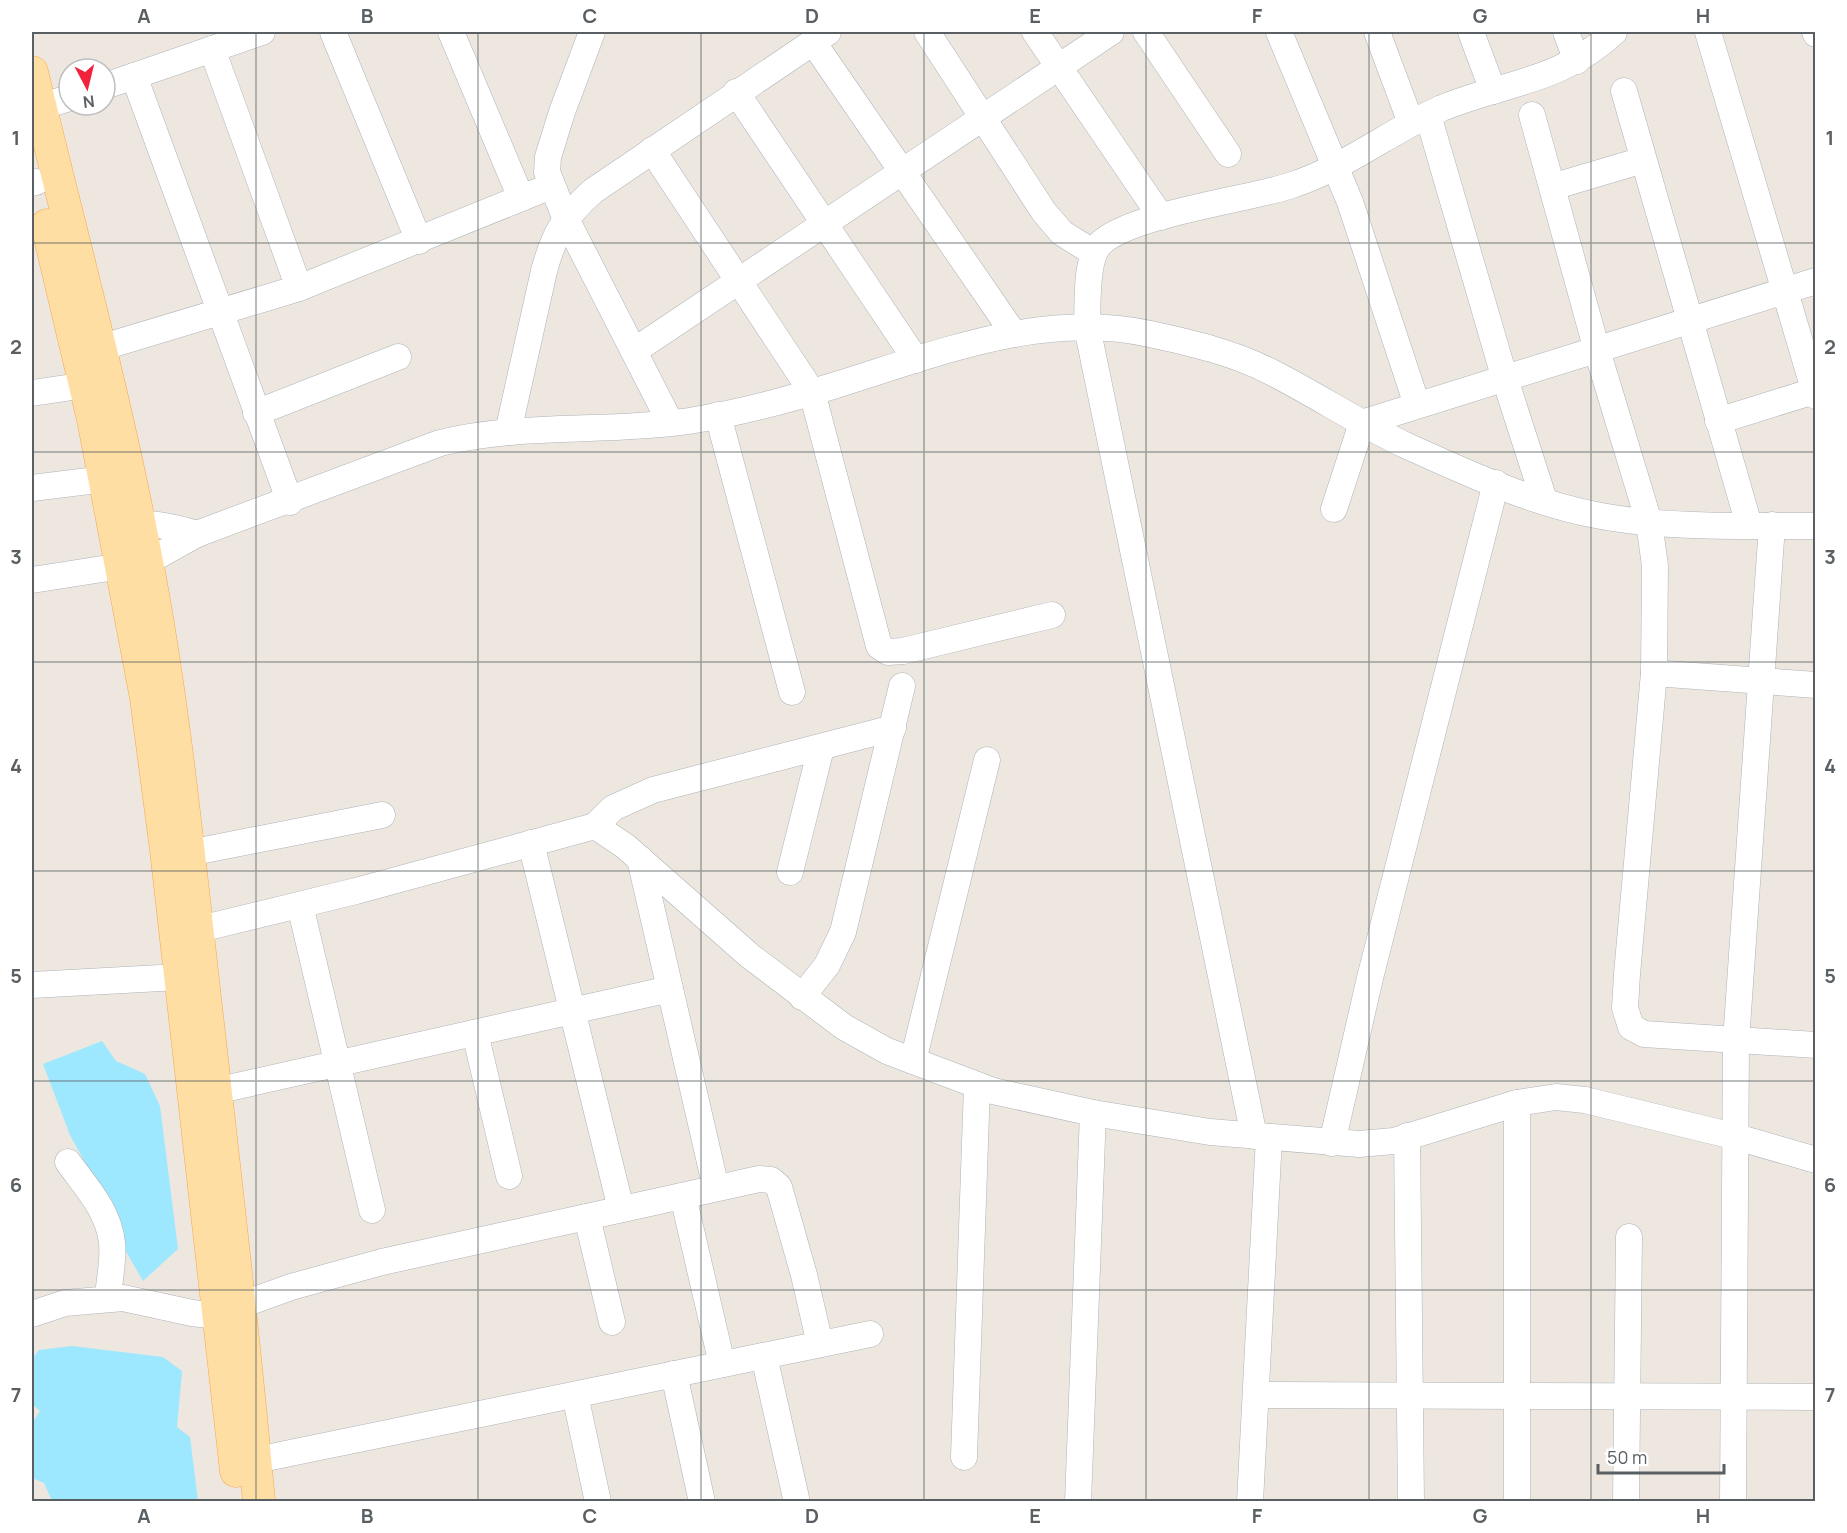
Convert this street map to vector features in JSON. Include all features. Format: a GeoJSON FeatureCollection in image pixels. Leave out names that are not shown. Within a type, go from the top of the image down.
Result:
{"type":"FeatureCollection","features":[{"type":"Feature","properties":{"kind":"main road"},"geometry":{"type":"LineString","coordinates":[[32,72],[100,348],[127,525],[172,719],[189,853],[186,933],[179,977],[234,1313],[256,1460],[259,1502]]}},
{"type":"Feature","properties":{"kind":"main road"},"geometry":{"type":"LineString","coordinates":[[33,176],[86,385],[105,479],[127,525]]}},
{"type":"Feature","properties":{"kind":"main road"},"geometry":{"type":"LineString","coordinates":[[135,564],[146,698],[215,1091],[234,1313],[238,1502]]}},
{"type":"Feature","properties":{"kind":"street"},"geometry":{"type":"LineString","coordinates":[[117,82],[262,32]]}},
{"type":"Feature","properties":{"kind":"street"},"geometry":{"type":"LineString","coordinates":[[333,32],[419,241]]}},
{"type":"Feature","properties":{"kind":"street"},"geometry":{"type":"LineString","coordinates":[[451,32],[521,198]]}},
{"type":"Feature","properties":{"kind":"street"},"geometry":{"type":"LineString","coordinates":[[592,32],[548,158],[547,172],[550,186],[565,217],[670,422]]}},
{"type":"Feature","properties":{"kind":"street"},"geometry":{"type":"LineString","coordinates":[[927,32],[1044,212],[1062,233],[1094,253]]}},
{"type":"Feature","properties":{"kind":"street"},"geometry":{"type":"LineString","coordinates":[[1035,32],[1161,217]]}},
{"type":"Feature","properties":{"kind":"street"},"geometry":{"type":"LineString","coordinates":[[634,351],[1111,32]]}},
{"type":"Feature","properties":{"kind":"street"},"geometry":{"type":"LineString","coordinates":[[1146,32],[1228,154]]}},
{"type":"Feature","properties":{"kind":"street"},"geometry":{"type":"LineString","coordinates":[[1279,32],[1361,234],[1417,405]]}},
{"type":"Feature","properties":{"kind":"street"},"geometry":{"type":"LineString","coordinates":[[1377,32],[1420,119],[1544,500]]}},
{"type":"Feature","properties":{"kind":"street"},"geometry":{"type":"LineString","coordinates":[[1471,32],[1493,91]]}},
{"type":"Feature","properties":{"kind":"street"},"geometry":{"type":"LineString","coordinates":[[1566,32],[1577,62]]}},
{"type":"Feature","properties":{"kind":"street"},"geometry":{"type":"LineString","coordinates":[[1251,1502],[1256,1395],[1261,1137],[1087,327],[1091,259],[1107,238],[1161,217],[1290,186],[1334,166],[1420,119],[1493,91],[1555,72],[1577,62],[1614,32]]}},
{"type":"Feature","properties":{"kind":"street"},"geometry":{"type":"LineString","coordinates":[[1708,32],[1815,393],[1719,422]]}},
{"type":"Feature","properties":{"kind":"street"},"geometry":{"type":"LineString","coordinates":[[508,432],[546,263],[551,245],[565,217],[593,191],[736,92],[821,37],[902,171],[1014,334]]}},
{"type":"Feature","properties":{"kind":"street"},"geometry":{"type":"LineString","coordinates":[[212,49],[299,288]]}},
{"type":"Feature","properties":{"kind":"street"},"geometry":{"type":"LineString","coordinates":[[134,76],[290,502]]}},
{"type":"Feature","properties":{"kind":"street"},"geometry":{"type":"LineString","coordinates":[[1624,91],[1719,422],[1761,525],[1759,681],[1736,1041],[1733,1136],[1733,1502]]}},
{"type":"Feature","properties":{"kind":"street"},"geometry":{"type":"LineString","coordinates":[[736,92],[916,360]]}},
{"type":"Feature","properties":{"kind":"street"},"geometry":{"type":"LineString","coordinates":[[40,107],[57,102]]}},
{"type":"Feature","properties":{"kind":"street"},"geometry":{"type":"LineString","coordinates":[[1532,115],[1596,347],[1649,522],[1656,596],[1654,673],[1625,1008],[1631,1027],[1644,1034],[1815,1045]]}},
{"type":"Feature","properties":{"kind":"street"},"geometry":{"type":"LineString","coordinates":[[652,150],[812,392],[879,646],[888,652],[903,651],[1052,615]]}},
{"type":"Feature","properties":{"kind":"street"},"geometry":{"type":"LineString","coordinates":[[1552,186],[1644,160]]}},
{"type":"Feature","properties":{"kind":"street"},"geometry":{"type":"LineString","coordinates":[[100,348],[299,288],[550,186]]}},
{"type":"Feature","properties":{"kind":"street"},"geometry":{"type":"LineString","coordinates":[[1362,423],[1596,347],[1815,281]]}},
{"type":"Feature","properties":{"kind":"street"},"geometry":{"type":"LineString","coordinates":[[32,580],[135,564],[197,534],[290,502],[440,443],[471,435],[619,428],[718,415],[812,392],[916,360],[1014,334],[1046,328],[1087,327],[1150,334],[1244,360],[1273,373],[1402,443],[1496,483],[1598,516],[1649,522],[1815,526]]}},
{"type":"Feature","properties":{"kind":"street"},"geometry":{"type":"LineString","coordinates":[[256,413],[398,357]]}},
{"type":"Feature","properties":{"kind":"street"},"geometry":{"type":"LineString","coordinates":[[32,393],[86,385]]}},
{"type":"Feature","properties":{"kind":"street"},"geometry":{"type":"LineString","coordinates":[[718,415],[792,692]]}},
{"type":"Feature","properties":{"kind":"street"},"geometry":{"type":"LineString","coordinates":[[1334,509],[1362,423]]}},
{"type":"Feature","properties":{"kind":"street"},"geometry":{"type":"LineString","coordinates":[[32,488],[105,479]]}},
{"type":"Feature","properties":{"kind":"street"},"geometry":{"type":"LineString","coordinates":[[1332,1143],[1373,967],[1496,483]]}},
{"type":"Feature","properties":{"kind":"street"},"geometry":{"type":"LineString","coordinates":[[127,525],[164,525],[197,534]]}},
{"type":"Feature","properties":{"kind":"street"},"geometry":{"type":"LineString","coordinates":[[1654,673],[1815,685]]}},
{"type":"Feature","properties":{"kind":"street"},"geometry":{"type":"LineString","coordinates":[[802,997],[827,965],[843,932],[902,686]]}},
{"type":"Feature","properties":{"kind":"street"},"geometry":{"type":"LineString","coordinates":[[186,933],[595,826],[613,808],[653,790],[893,728]]}},
{"type":"Feature","properties":{"kind":"street"},"geometry":{"type":"LineString","coordinates":[[790,872],[821,748]]}},
{"type":"Feature","properties":{"kind":"street"},"geometry":{"type":"LineString","coordinates":[[913,1061],[987,760]]}},
{"type":"Feature","properties":{"kind":"street"},"geometry":{"type":"LineString","coordinates":[[189,853],[382,815]]}},
{"type":"Feature","properties":{"kind":"street"},"geometry":{"type":"LineString","coordinates":[[595,826],[604,830],[640,859],[750,956],[802,997],[866,1040],[976,1086],[1093,1113],[1261,1137],[1332,1143],[1381,1142],[1517,1103],[1556,1097],[1585,1100],[1733,1136],[1815,1160]]}},
{"type":"Feature","properties":{"kind":"street"},"geometry":{"type":"LineString","coordinates":[[531,843],[621,1209]]}},
{"type":"Feature","properties":{"kind":"street"},"geometry":{"type":"LineString","coordinates":[[640,859],[716,1188]]}},
{"type":"Feature","properties":{"kind":"street"},"geometry":{"type":"LineString","coordinates":[[300,905],[372,1210]]}},
{"type":"Feature","properties":{"kind":"street"},"geometry":{"type":"LineString","coordinates":[[32,985],[179,977]]}},
{"type":"Feature","properties":{"kind":"street"},"geometry":{"type":"LineString","coordinates":[[215,1091],[670,989]]}},
{"type":"Feature","properties":{"kind":"street"},"geometry":{"type":"LineString","coordinates":[[475,1033],[509,1176]]}},
{"type":"Feature","properties":{"kind":"street"},"geometry":{"type":"LineString","coordinates":[[964,1457],[976,1086]]}},
{"type":"Feature","properties":{"kind":"street"},"geometry":{"type":"LineString","coordinates":[[1517,1103],[1517,1502]]}},
{"type":"Feature","properties":{"kind":"street"},"geometry":{"type":"LineString","coordinates":[[1078,1502],[1093,1113]]}},
{"type":"Feature","properties":{"kind":"street"},"geometry":{"type":"LineString","coordinates":[[1407,1136],[1411,1502]]}},
{"type":"Feature","properties":{"kind":"street"},"geometry":{"type":"LineString","coordinates":[[68,1162],[99,1205],[110,1230],[112,1244],[108,1298]]}},
{"type":"Feature","properties":{"kind":"street"},"geometry":{"type":"LineString","coordinates":[[32,1314],[65,1303],[108,1298],[136,1299],[234,1313],[291,1287],[382,1262],[759,1179],[771,1180],[779,1187],[804,1275],[820,1344]]}},
{"type":"Feature","properties":{"kind":"street"},"geometry":{"type":"LineString","coordinates":[[683,1196],[722,1364]]}},
{"type":"Feature","properties":{"kind":"street"},"geometry":{"type":"LineString","coordinates":[[587,1216],[612,1322]]}},
{"type":"Feature","properties":{"kind":"street"},"geometry":{"type":"LineString","coordinates":[[1626,1502],[1629,1237]]}},
{"type":"Feature","properties":{"kind":"street"},"geometry":{"type":"LineString","coordinates":[[256,1460],[870,1334]]}},
{"type":"Feature","properties":{"kind":"street"},"geometry":{"type":"LineString","coordinates":[[764,1356],[796,1498]]}},
{"type":"Feature","properties":{"kind":"street"},"geometry":{"type":"LineString","coordinates":[[674,1374],[702,1502]]}},
{"type":"Feature","properties":{"kind":"street"},"geometry":{"type":"LineString","coordinates":[[576,1395],[598,1502]]}},
{"type":"Feature","properties":{"kind":"street"},"geometry":{"type":"LineString","coordinates":[[1256,1395],[1815,1397]]}},
{"type":"Feature","properties":{"kind":"water"},"geometry":{"type":"Polygon","coordinates":[[[102,1041],[116,1061],[145,1074],[160,1106],[178,1249],[143,1281],[124,1248],[124,1234],[70,1135],[43,1064],[102,1041]]]}},
{"type":"Feature","properties":{"kind":"water"},"geometry":{"type":"Polygon","coordinates":[[[72,1346],[163,1357],[182,1371],[177,1427],[190,1437],[198,1501],[49,1501],[51,1499],[44,1483],[32,1478],[32,1423],[40,1411],[32,1404],[32,1359],[39,1350],[72,1346]]]}}]}
